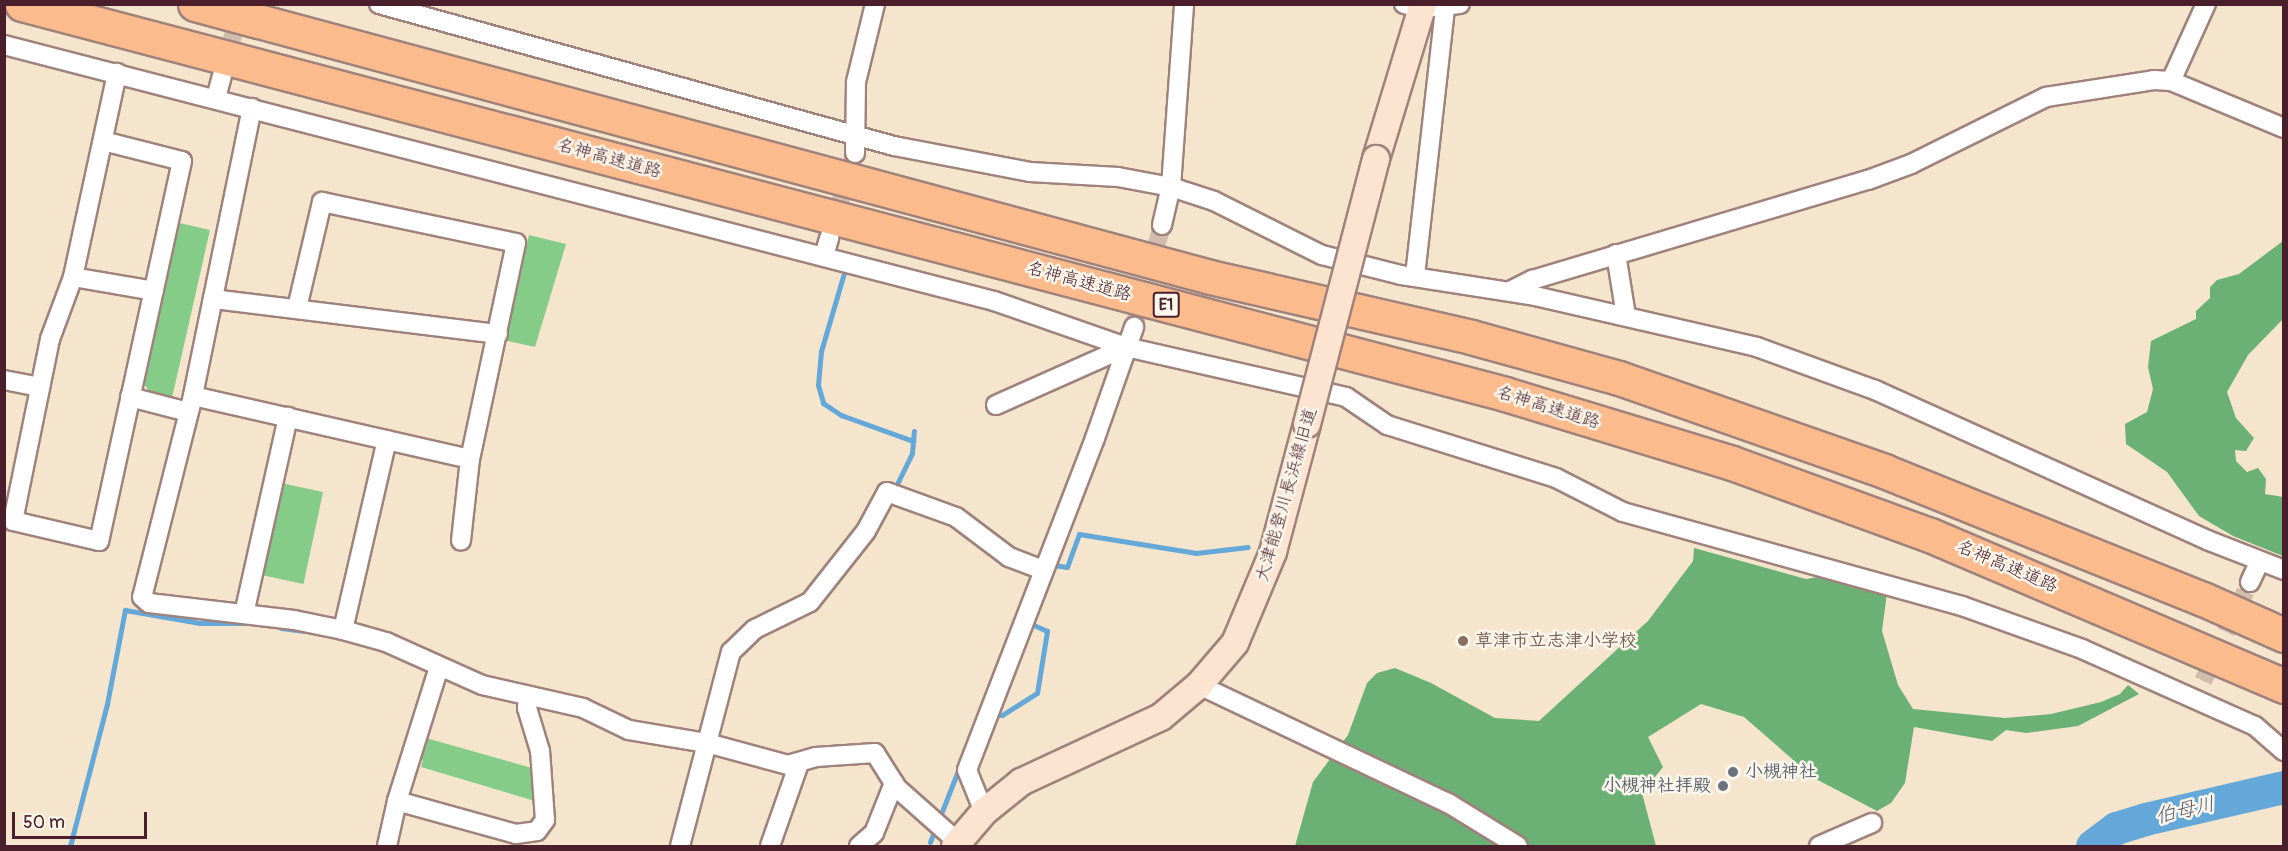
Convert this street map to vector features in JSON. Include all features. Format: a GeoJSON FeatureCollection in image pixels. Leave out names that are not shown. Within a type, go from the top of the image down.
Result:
{"type":"FeatureCollection","features":[{"type":"Feature","properties":{"kind":"highway","name":"名神高速道路"},"geometry":{"type":"LineString","coordinates":[[22,4],[1505,394],[1732,463],[1930,535],[2283,686]]}},
{"type":"Feature","properties":{"kind":"highway","name":"E1"},"geometry":{"type":"LineString","coordinates":[[195,4],[1210,277],[1472,337],[1619,378],[1884,471],[2203,599],[2283,635]]}},
{"type":"Feature","properties":{"kind":"street"},"geometry":{"type":"LineString","coordinates":[[379,4],[854,133],[894,147],[1030,172],[1118,177],[1171,187],[1214,201],[1322,255],[1415,276],[1510,291],[1757,348],[1864,385],[2259,563],[2283,570]]}},
{"type":"Feature","properties":{"kind":"street"},"geometry":{"type":"LineString","coordinates":[[855,153],[856,82],[875,4]]}},
{"type":"Feature","properties":{"kind":"street"},"geometry":{"type":"LineString","coordinates":[[1162,225],[1171,187],[1184,4]]}},
{"type":"Feature","properties":{"kind":"street"},"geometry":{"type":"LineString","coordinates":[[2171,81],[2206,4]]}},
{"type":"Feature","properties":{"kind":"street"},"geometry":{"type":"LineString","coordinates":[[1415,276],[1431,6]]}},
{"type":"Feature","properties":{"kind":"street","name":"大津能登川長浜線旧道"},"geometry":{"type":"LineString","coordinates":[[956,844],[984,812],[1021,782],[1161,717],[1199,685],[1235,643],[1256,601],[1273,552],[1376,159],[1431,6]]}},
{"type":"Feature","properties":{"kind":"street"},"geometry":{"type":"LineString","coordinates":[[4,45],[824,256],[994,302],[1126,347],[1346,397],[1387,425],[1556,478],[1623,512],[1962,606],[2082,649],[2133,674],[2199,689],[2255,726],[2283,751]]}},
{"type":"Feature","properties":{"kind":"street"},"geometry":{"type":"LineString","coordinates":[[103,141],[182,160],[99,541],[13,521],[50,339],[73,277],[117,73]]}},
{"type":"Feature","properties":{"kind":"street"},"geometry":{"type":"LineString","coordinates":[[216,98],[222,76]]}},
{"type":"Feature","properties":{"kind":"street"},"geometry":{"type":"LineString","coordinates":[[1510,291],[1532,280],[1868,180],[1911,164],[2046,97],[2154,80],[2171,81],[2283,128]]}},
{"type":"Feature","properties":{"kind":"street"},"geometry":{"type":"LineString","coordinates":[[252,108],[191,404],[142,597],[148,603],[244,614],[343,630],[386,642],[482,685],[528,698],[583,708],[629,730],[707,743],[788,765],[833,755],[874,753],[894,783],[956,844]]}},
{"type":"Feature","properties":{"kind":"street"},"geometry":{"type":"LineString","coordinates":[[297,308],[322,202],[516,243],[470,459],[461,541]]}},
{"type":"Feature","properties":{"kind":"street"},"geometry":{"type":"LineString","coordinates":[[824,256],[829,238]]}},
{"type":"Feature","properties":{"kind":"street"},"geometry":{"type":"LineString","coordinates":[[1616,254],[1626,316]]}},
{"type":"Feature","properties":{"kind":"street"},"geometry":{"type":"LineString","coordinates":[[73,277],[154,291]]}},
{"type":"Feature","properties":{"kind":"street"},"geometry":{"type":"LineString","coordinates":[[213,299],[498,334]]}},
{"type":"Feature","properties":{"kind":"street"},"geometry":{"type":"LineString","coordinates":[[984,812],[967,770],[1134,327]]}},
{"type":"Feature","properties":{"kind":"street"},"geometry":{"type":"LineString","coordinates":[[996,405],[1126,347]]}},
{"type":"Feature","properties":{"kind":"street"},"geometry":{"type":"LineString","coordinates":[[4,380],[40,387]]}},
{"type":"Feature","properties":{"kind":"street"},"geometry":{"type":"LineString","coordinates":[[130,397],[288,417],[470,459]]}},
{"type":"Feature","properties":{"kind":"street"},"geometry":{"type":"LineString","coordinates":[[244,614],[288,417]]}},
{"type":"Feature","properties":{"kind":"street"},"geometry":{"type":"LineString","coordinates":[[343,630],[387,440]]}},
{"type":"Feature","properties":{"kind":"street"},"geometry":{"type":"LineString","coordinates":[[680,846],[731,652],[755,629],[810,602],[866,531],[887,492],[956,517],[1009,557],[1043,570]]}},
{"type":"Feature","properties":{"kind":"street"},"geometry":{"type":"LineString","coordinates":[[2250,582],[2259,563]]}},
{"type":"Feature","properties":{"kind":"street"},"geometry":{"type":"LineString","coordinates":[[387,846],[397,801],[439,666]]}},
{"type":"Feature","properties":{"kind":"street"},"geometry":{"type":"LineString","coordinates":[[1199,685],[1448,803],[1518,846]]}},
{"type":"Feature","properties":{"kind":"street"},"geometry":{"type":"LineString","coordinates":[[397,801],[516,834],[537,831],[545,820],[540,751],[527,708],[528,698]]}},
{"type":"Feature","properties":{"kind":"street"},"geometry":{"type":"LineString","coordinates":[[770,846],[800,763]]}},
{"type":"Feature","properties":{"kind":"street"},"geometry":{"type":"LineString","coordinates":[[859,846],[874,833],[894,783]]}},
{"type":"Feature","properties":{"kind":"street"},"geometry":{"type":"LineString","coordinates":[[1819,846],[1844,842],[1872,823]]}},
{"type":"Feature","properties":{"kind":"green space"},"geometry":{"type":"Polygon","coordinates":[[[175,222],[210,230],[172,398],[150,393],[143,382],[175,222]]]}},
{"type":"Feature","properties":{"kind":"green space"},"geometry":{"type":"Polygon","coordinates":[[[529,235],[566,244],[535,347],[503,340],[529,235]]]}},
{"type":"Feature","properties":{"kind":"green space"},"geometry":{"type":"Polygon","coordinates":[[[2283,241],[2283,319],[2248,355],[2227,392],[2236,418],[2254,438],[2246,451],[2235,450],[2236,461],[2247,472],[2258,468],[2266,479],[2265,494],[2283,497],[2283,556],[2233,536],[2199,516],[2167,472],[2126,444],[2125,424],[2147,412],[2153,389],[2148,367],[2151,341],[2196,319],[2196,311],[2210,298],[2210,287],[2217,280],[2239,274],[2283,241]]]}},
{"type":"Feature","properties":{"kind":"green space"},"geometry":{"type":"Polygon","coordinates":[[[281,483],[323,492],[304,584],[261,575],[281,483]]]}},
{"type":"Feature","properties":{"kind":"green space"},"geometry":{"type":"Polygon","coordinates":[[[1694,548],[1806,579],[1824,576],[1887,593],[1882,631],[1898,685],[1913,709],[2005,718],[2051,714],[2101,702],[2120,694],[2128,685],[2139,694],[2078,726],[2026,733],[2006,730],[1992,741],[1914,727],[1905,783],[1891,803],[1877,811],[1814,778],[1744,717],[1701,704],[1648,737],[1663,767],[1642,793],[1656,846],[1295,846],[1313,782],[1348,735],[1367,683],[1377,673],[1395,668],[1431,683],[1495,718],[1539,721],[1648,621],[1693,561],[1694,548]]]}},
{"type":"Feature","properties":{"kind":"green space"},"geometry":{"type":"Polygon","coordinates":[[[426,738],[532,768],[535,801],[421,767],[423,760],[419,758],[426,738]]]}},
{"type":"Feature","properties":{"kind":"waterway"},"geometry":{"type":"LineString","coordinates":[[844,273],[821,351],[818,385],[823,403],[841,415],[913,441]]}},
{"type":"Feature","properties":{"kind":"waterway"},"geometry":{"type":"LineString","coordinates":[[898,482],[912,453],[914,431]]}},
{"type":"Feature","properties":{"kind":"waterway"},"geometry":{"type":"LineString","coordinates":[[1052,569],[1054,565],[1067,567],[1079,534],[1196,553],[1248,547]]}},
{"type":"Feature","properties":{"kind":"waterway"},"geometry":{"type":"LineString","coordinates":[[70,846],[107,704],[125,610],[200,623],[242,623]]}},
{"type":"Feature","properties":{"kind":"waterway"},"geometry":{"type":"LineString","coordinates":[[991,714],[1002,715],[1037,693],[1047,631],[1031,624],[1033,619]]}},
{"type":"Feature","properties":{"kind":"waterway"},"geometry":{"type":"LineString","coordinates":[[281,628],[305,631]]}},
{"type":"Feature","properties":{"kind":"waterway"},"geometry":{"type":"LineString","coordinates":[[930,842],[961,763]]}},
{"type":"Feature","properties":{"kind":"waterway","name":"伯母川"},"geometry":{"type":"LineString","coordinates":[[2092,846],[2116,828],[2145,819],[2284,787]]}},
{"type":"Feature","properties":{"kind":"tunnel"},"geometry":{"type":"LineString","coordinates":[[225,66],[240,9]]}},
{"type":"Feature","properties":{"kind":"tunnel"},"geometry":{"type":"LineString","coordinates":[[833,226],[855,153]]}},
{"type":"Feature","properties":{"kind":"tunnel"},"geometry":{"type":"LineString","coordinates":[[1134,327],[1162,225]]}},
{"type":"Feature","properties":{"kind":"tunnel"},"geometry":{"type":"LineString","coordinates":[[2203,681],[2250,582]]}},
{"type":"Feature","properties":{"kind":"place","name":"草津市立志津小学校"},"geometry":{"type":"Point","coordinates":[1463,641]}},
{"type":"Feature","properties":{"kind":"place","name":"小槻神社"},"geometry":{"type":"Point","coordinates":[1733,772]}},
{"type":"Feature","properties":{"kind":"place","name":"小槻神社拝殿"},"geometry":{"type":"Point","coordinates":[1723,786]}}]}
